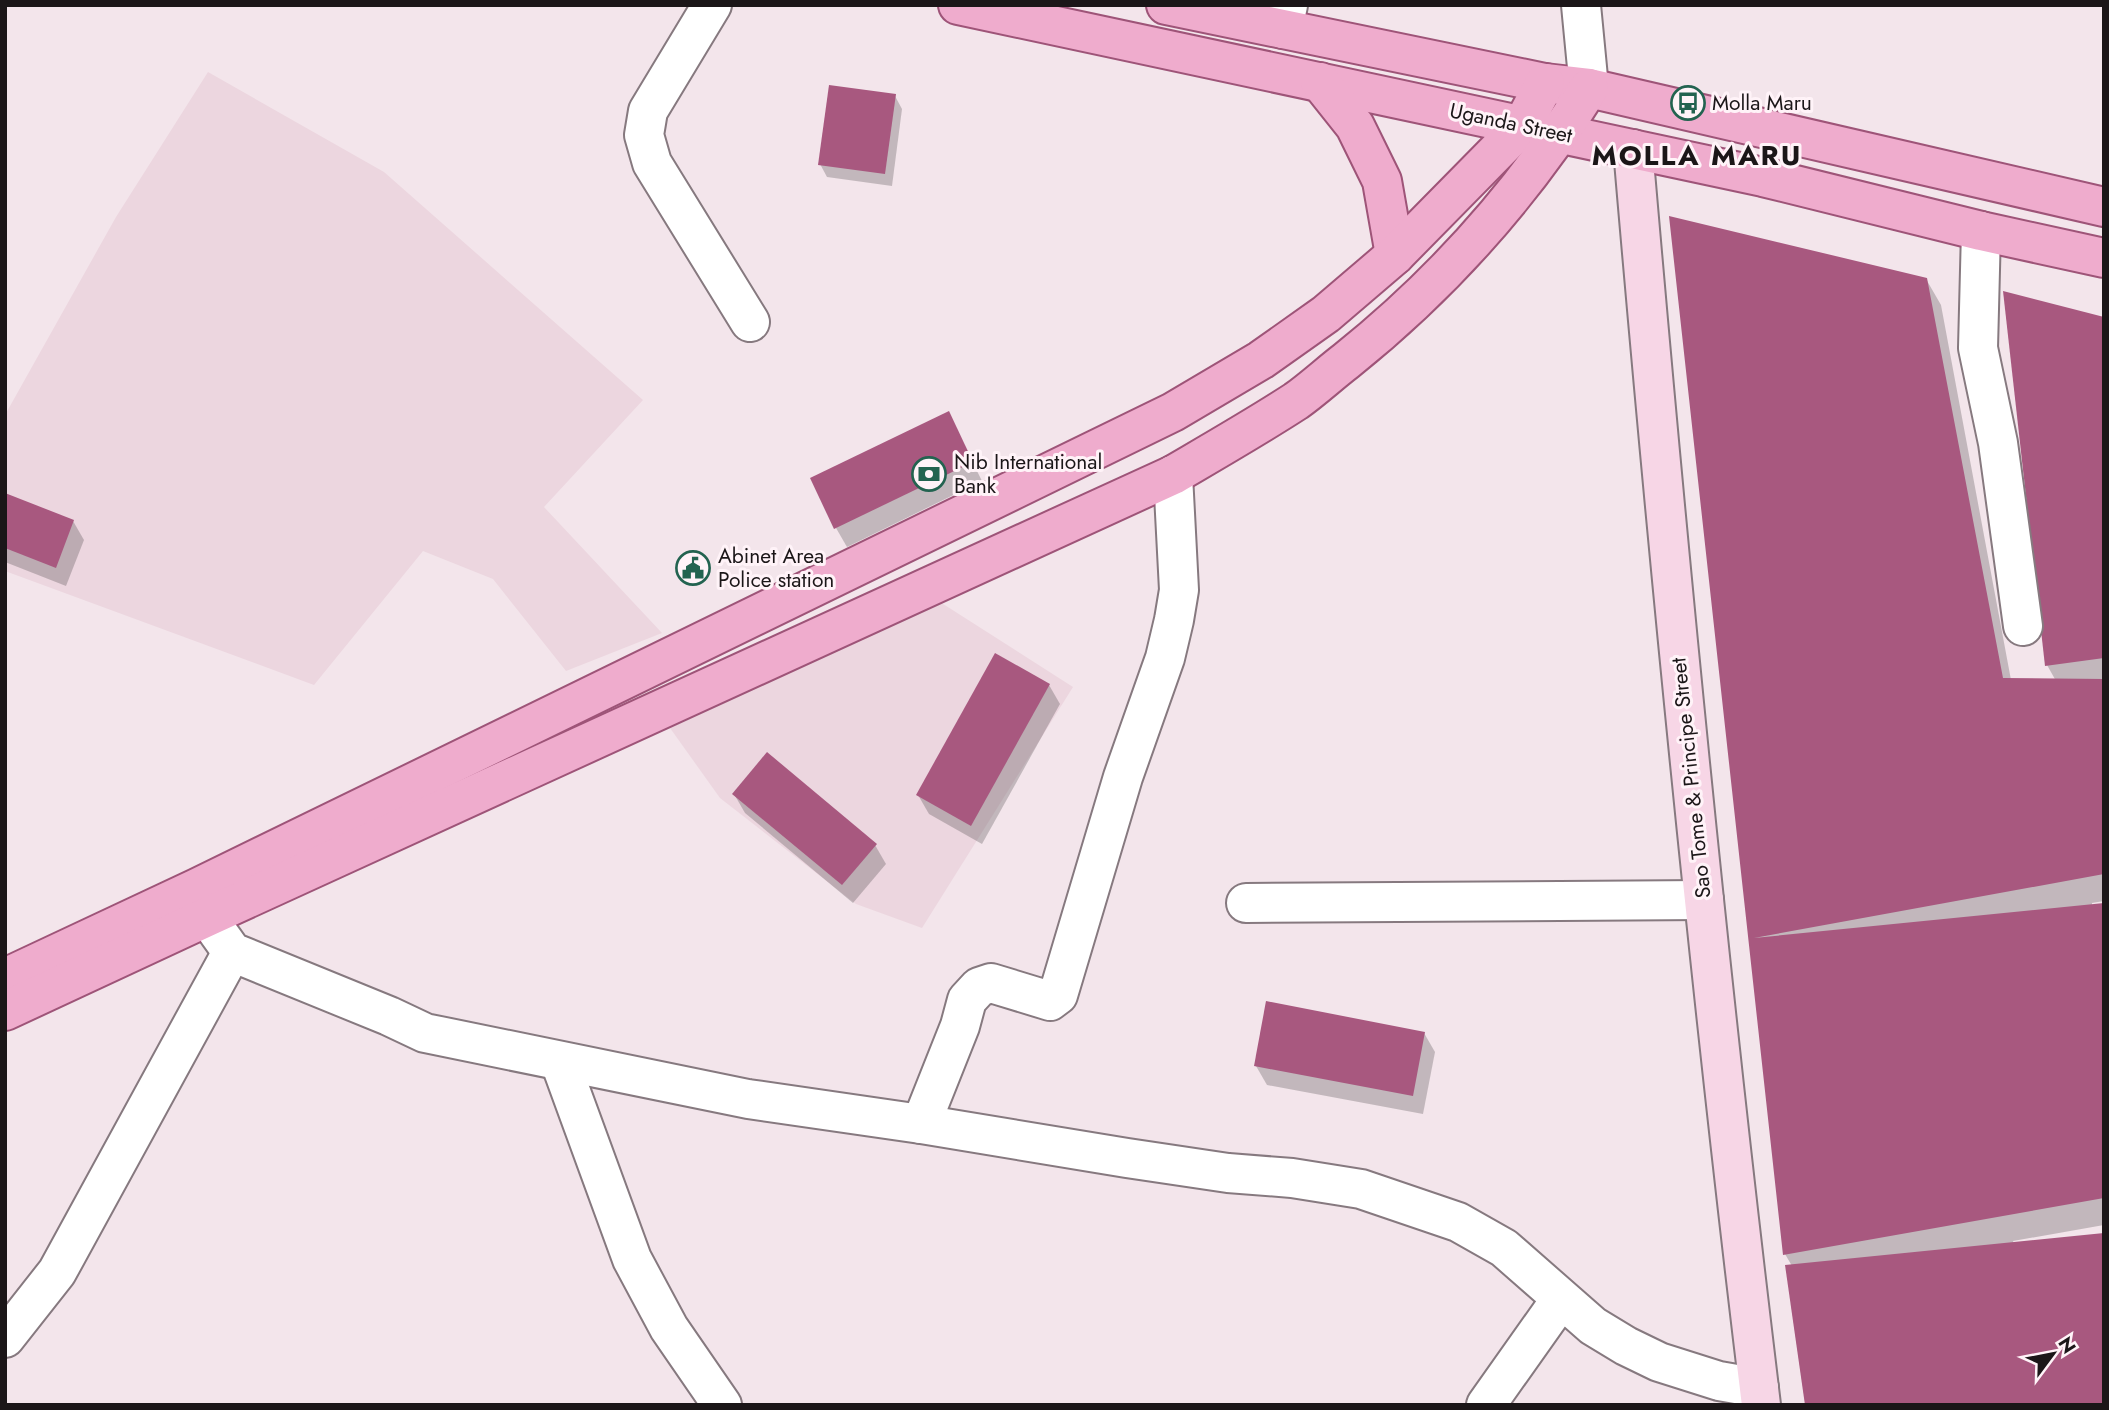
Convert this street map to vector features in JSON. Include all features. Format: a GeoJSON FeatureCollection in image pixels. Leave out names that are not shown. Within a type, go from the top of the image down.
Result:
{"type":"FeatureCollection","features":[{"type":"Feature","properties":{"kind":"main road","name":"Uganda Street"},"geometry":{"type":"LineString","coordinates":[[958,5],[1763,177],[1980,231],[2104,258]]}},
{"type":"Feature","properties":{"kind":"main road"},"geometry":{"type":"LineString","coordinates":[[1166,5],[1286,17],[1545,83],[1589,88],[2104,207]]}},
{"type":"Feature","properties":{"kind":"main road"},"geometry":{"type":"LineString","coordinates":[[1321,82],[1355,126],[1382,181],[1395,255]]}},
{"type":"Feature","properties":{"kind":"main road"},"geometry":{"type":"LineString","coordinates":[[5,978],[1173,412],[1261,360],[1326,314],[1395,255],[1522,126],[1545,83]]}},
{"type":"Feature","properties":{"kind":"main road"},"geometry":{"type":"LineString","coordinates":[[5,1011],[1173,475],[1297,400],[1372,340],[1434,284],[1486,227],[1560,134],[1589,88]]}},
{"type":"Feature","properties":{"kind":"main road","name":"Sao Tome & Principe Street"},"geometry":{"type":"LineString","coordinates":[[1633,149],[1665,522],[1760,1396]]}},
{"type":"Feature","properties":{"kind":"street"},"geometry":{"type":"LineString","coordinates":[[712,5],[648,111],[644,135],[652,163],[750,322]]}},
{"type":"Feature","properties":{"kind":"street"},"geometry":{"type":"LineString","coordinates":[[1581,5],[1589,88]]}},
{"type":"Feature","properties":{"kind":"street"},"geometry":{"type":"LineString","coordinates":[[1980,231],[1978,348],[1998,443],[2023,626]]}},
{"type":"Feature","properties":{"kind":"street"},"geometry":{"type":"LineString","coordinates":[[921,1124],[960,1026],[967,1000],[979,987],[991,983],[1050,1001],[1058,995],[1123,777],[1165,658],[1174,620],[1179,590],[1179,565],[1173,475]]}},
{"type":"Feature","properties":{"kind":"street"},"geometry":{"type":"LineString","coordinates":[[1246,903],[1704,900]]}},
{"type":"Feature","properties":{"kind":"street"},"geometry":{"type":"LineString","coordinates":[[207,917],[232,952],[425,1033],[748,1099],[1228,1173],[1292,1178],[1361,1189],[1458,1222],[1504,1248],[1593,1326],[1626,1346],[1658,1362],[1760,1396]]}},
{"type":"Feature","properties":{"kind":"street"},"geometry":{"type":"LineString","coordinates":[[5,1338],[57,1272],[232,952]]}},
{"type":"Feature","properties":{"kind":"street"},"geometry":{"type":"LineString","coordinates":[[560,1062],[632,1259],[669,1328],[722,1405]]}},
{"type":"Feature","properties":{"kind":"street"},"geometry":{"type":"LineString","coordinates":[[1486,1405],[1561,1299]]}},
{"type":"Feature","properties":{"kind":"shaded area"},"geometry":{"type":"Polygon","coordinates":[[[208,72],[384,172],[643,400],[544,507],[662,633],[566,671],[493,579],[423,551],[314,685],[5,571],[5,415],[116,217],[208,72]]]}},
{"type":"Feature","properties":{"kind":"shaded area"},"geometry":{"type":"Polygon","coordinates":[[[940,602],[1073,687],[922,928],[856,904],[720,798],[670,728],[940,602]]]}},
{"type":"Feature","properties":{"kind":"building"},"geometry":{"type":"Polygon","coordinates":[[[829,85],[896,94],[885,174],[818,165],[829,85]]]}},
{"type":"Feature","properties":{"kind":"building"},"geometry":{"type":"Polygon","coordinates":[[[1669,216],[1927,278],[2003,678],[2104,679],[2104,874],[1754,938],[2104,903],[2104,1198],[1783,1255],[1669,216]]]}},
{"type":"Feature","properties":{"kind":"building"},"geometry":{"type":"Polygon","coordinates":[[[2003,291],[2104,317],[2104,658],[2045,666],[2003,291]]]}},
{"type":"Feature","properties":{"kind":"building"},"geometry":{"type":"Polygon","coordinates":[[[949,411],[973,462],[834,529],[810,478],[949,411]]]}},
{"type":"Feature","properties":{"kind":"building"},"geometry":{"type":"Polygon","coordinates":[[[5,493],[74,520],[56,568],[5,548],[5,493]]]}},
{"type":"Feature","properties":{"kind":"building"},"geometry":{"type":"Polygon","coordinates":[[[995,653],[1050,684],[971,826],[916,795],[995,653]]]}},
{"type":"Feature","properties":{"kind":"building"},"geometry":{"type":"Polygon","coordinates":[[[767,752],[877,844],[842,885],[732,794],[767,752]]]}},
{"type":"Feature","properties":{"kind":"building"},"geometry":{"type":"Polygon","coordinates":[[[1266,1001],[1425,1032],[1413,1096],[1254,1066],[1266,1001]]]}},
{"type":"Feature","properties":{"kind":"building"},"geometry":{"type":"Polygon","coordinates":[[[2104,1233],[2104,1405],[1805,1405],[1785,1265],[2104,1233]]]}},
{"type":"Feature","properties":{"kind":"place","name":"Molla Maru"},"geometry":{"type":"Point","coordinates":[1688,103]}},
{"type":"Feature","properties":{"kind":"place","name":"Nib International Bank"},"geometry":{"type":"Point","coordinates":[929,474]}},
{"type":"Feature","properties":{"kind":"place","name":"Abinet Area Police station"},"geometry":{"type":"Point","coordinates":[693,568]}},
{"type":"Feature","properties":{"kind":"district","name":"MOLLA MARU"},"geometry":{"type":"Point","coordinates":[1697,155]}}]}
